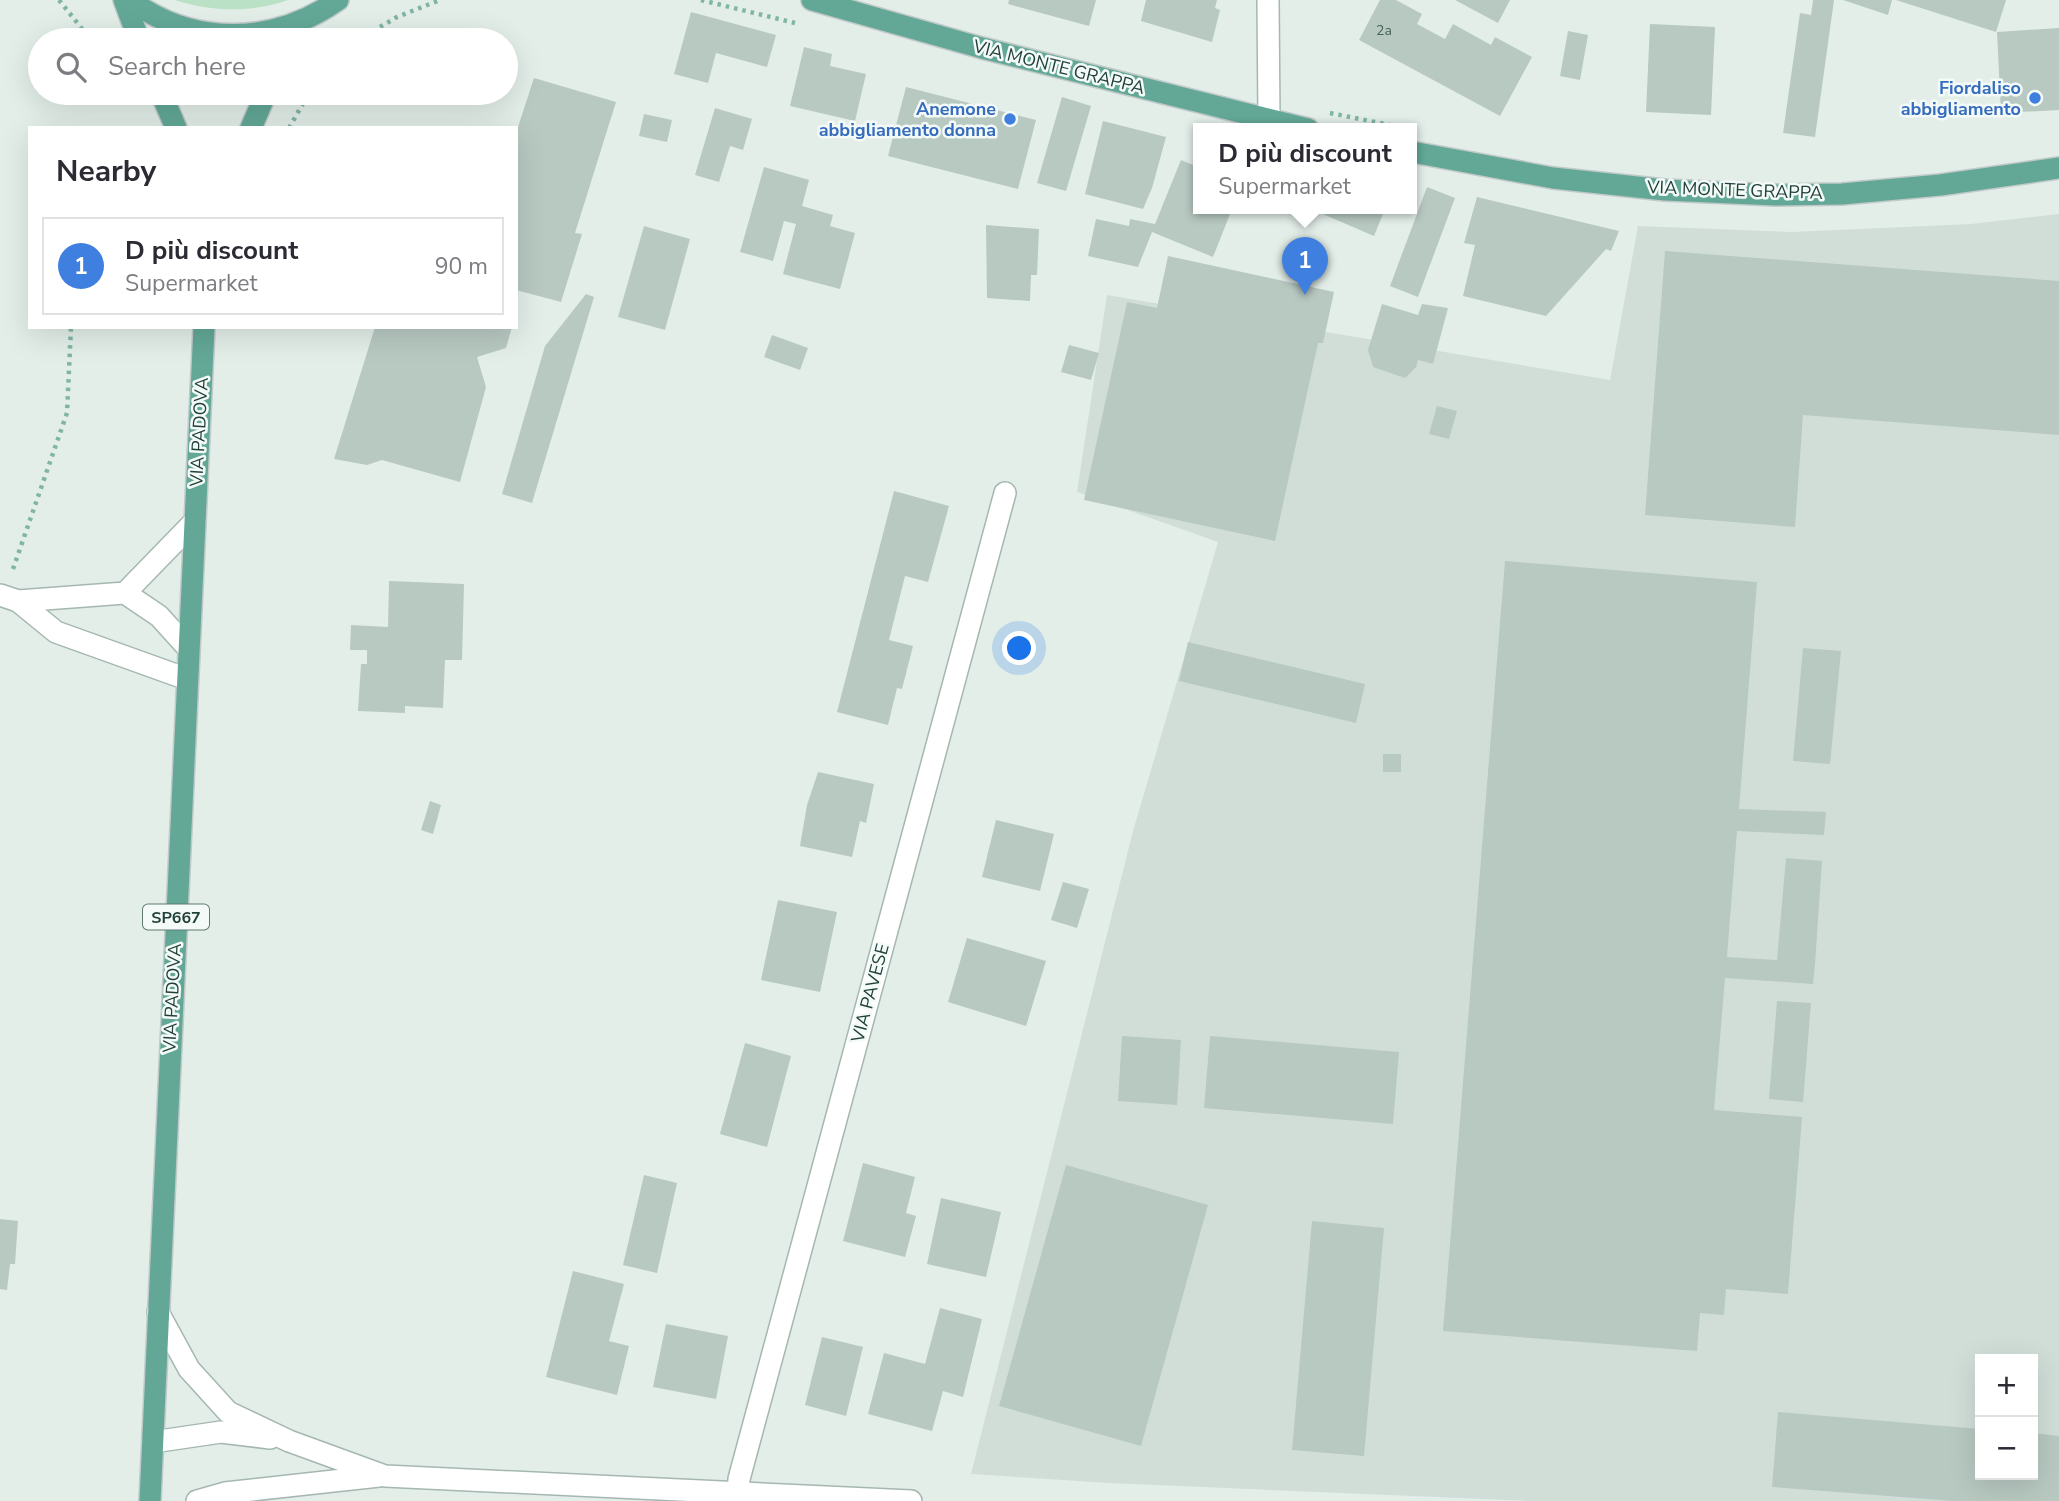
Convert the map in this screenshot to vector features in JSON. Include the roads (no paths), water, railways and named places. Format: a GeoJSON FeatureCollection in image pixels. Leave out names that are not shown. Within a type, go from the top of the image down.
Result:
{"type":"FeatureCollection","features":[{"type":"Feature","properties":{"kind":"main road"},"geometry":{"type":"LineString","coordinates":[[124,0],[134,28]]}},
{"type":"Feature","properties":{"kind":"main road"},"geometry":{"type":"LineString","coordinates":[[130,0],[173,25],[184,28]]}},
{"type":"Feature","properties":{"kind":"main road","name":"VIA MONTE GRAPPA"},"geometry":{"type":"LineString","coordinates":[[812,0],[982,48],[1282,123]]}},
{"type":"Feature","properties":{"kind":"main road"},"geometry":{"type":"LineString","coordinates":[[285,28],[333,4]]}},
{"type":"Feature","properties":{"kind":"main road"},"geometry":{"type":"LineString","coordinates":[[312,28],[333,4]]}},
{"type":"Feature","properties":{"kind":"main road"},"geometry":{"type":"LineString","coordinates":[[166,105],[175,126]]}},
{"type":"Feature","properties":{"kind":"main road"},"geometry":{"type":"LineString","coordinates":[[252,126],[261,105]]}},
{"type":"Feature","properties":{"kind":"main road","name":"VIA MONTE GRAPPA"},"geometry":{"type":"LineString","coordinates":[[1417,153],[1553,178],[1665,190],[1775,195],[1879,190],[2059,168]]}},
{"type":"Feature","properties":{"kind":"main road","name":"VIA PADOVA"},"geometry":{"type":"LineString","coordinates":[[150,1501],[204,329]]}},
{"type":"Feature","properties":{"kind":"street"},"geometry":{"type":"LineString","coordinates":[[1268,0],[1269,120]]}},
{"type":"Feature","properties":{"kind":"street","name":"VIA PAVESE"},"geometry":{"type":"LineString","coordinates":[[738,1493],[739,1479],[1005,493]]}},
{"type":"Feature","properties":{"kind":"street"},"geometry":{"type":"LineString","coordinates":[[125,593],[195,521]]}},
{"type":"Feature","properties":{"kind":"street"},"geometry":{"type":"LineString","coordinates":[[7,598],[125,593],[159,616],[188,648]]}},
{"type":"Feature","properties":{"kind":"street"},"geometry":{"type":"LineString","coordinates":[[7,598],[56,632],[187,679]]}},
{"type":"Feature","properties":{"kind":"street"},"geometry":{"type":"LineString","coordinates":[[158,1312],[189,1369],[228,1412],[289,1441],[385,1476]]}},
{"type":"Feature","properties":{"kind":"street"},"geometry":{"type":"LineString","coordinates":[[153,1442],[221,1432],[289,1441]]}},
{"type":"Feature","properties":{"kind":"street"},"geometry":{"type":"LineString","coordinates":[[197,1501],[225,1493],[385,1476],[911,1501]]}},
{"type":"Feature","properties":{"kind":"place","name":"Fiordaliso abbigliamento"},"geometry":{"type":"Point","coordinates":[2035,98]}},
{"type":"Feature","properties":{"kind":"place","name":"Anemone abbigliamento donna"},"geometry":{"type":"Point","coordinates":[1010,119]}},
{"type":"Feature","properties":{"kind":"place","name":"D più discount"},"geometry":{"type":"Point","coordinates":[1305,295]}}]}
